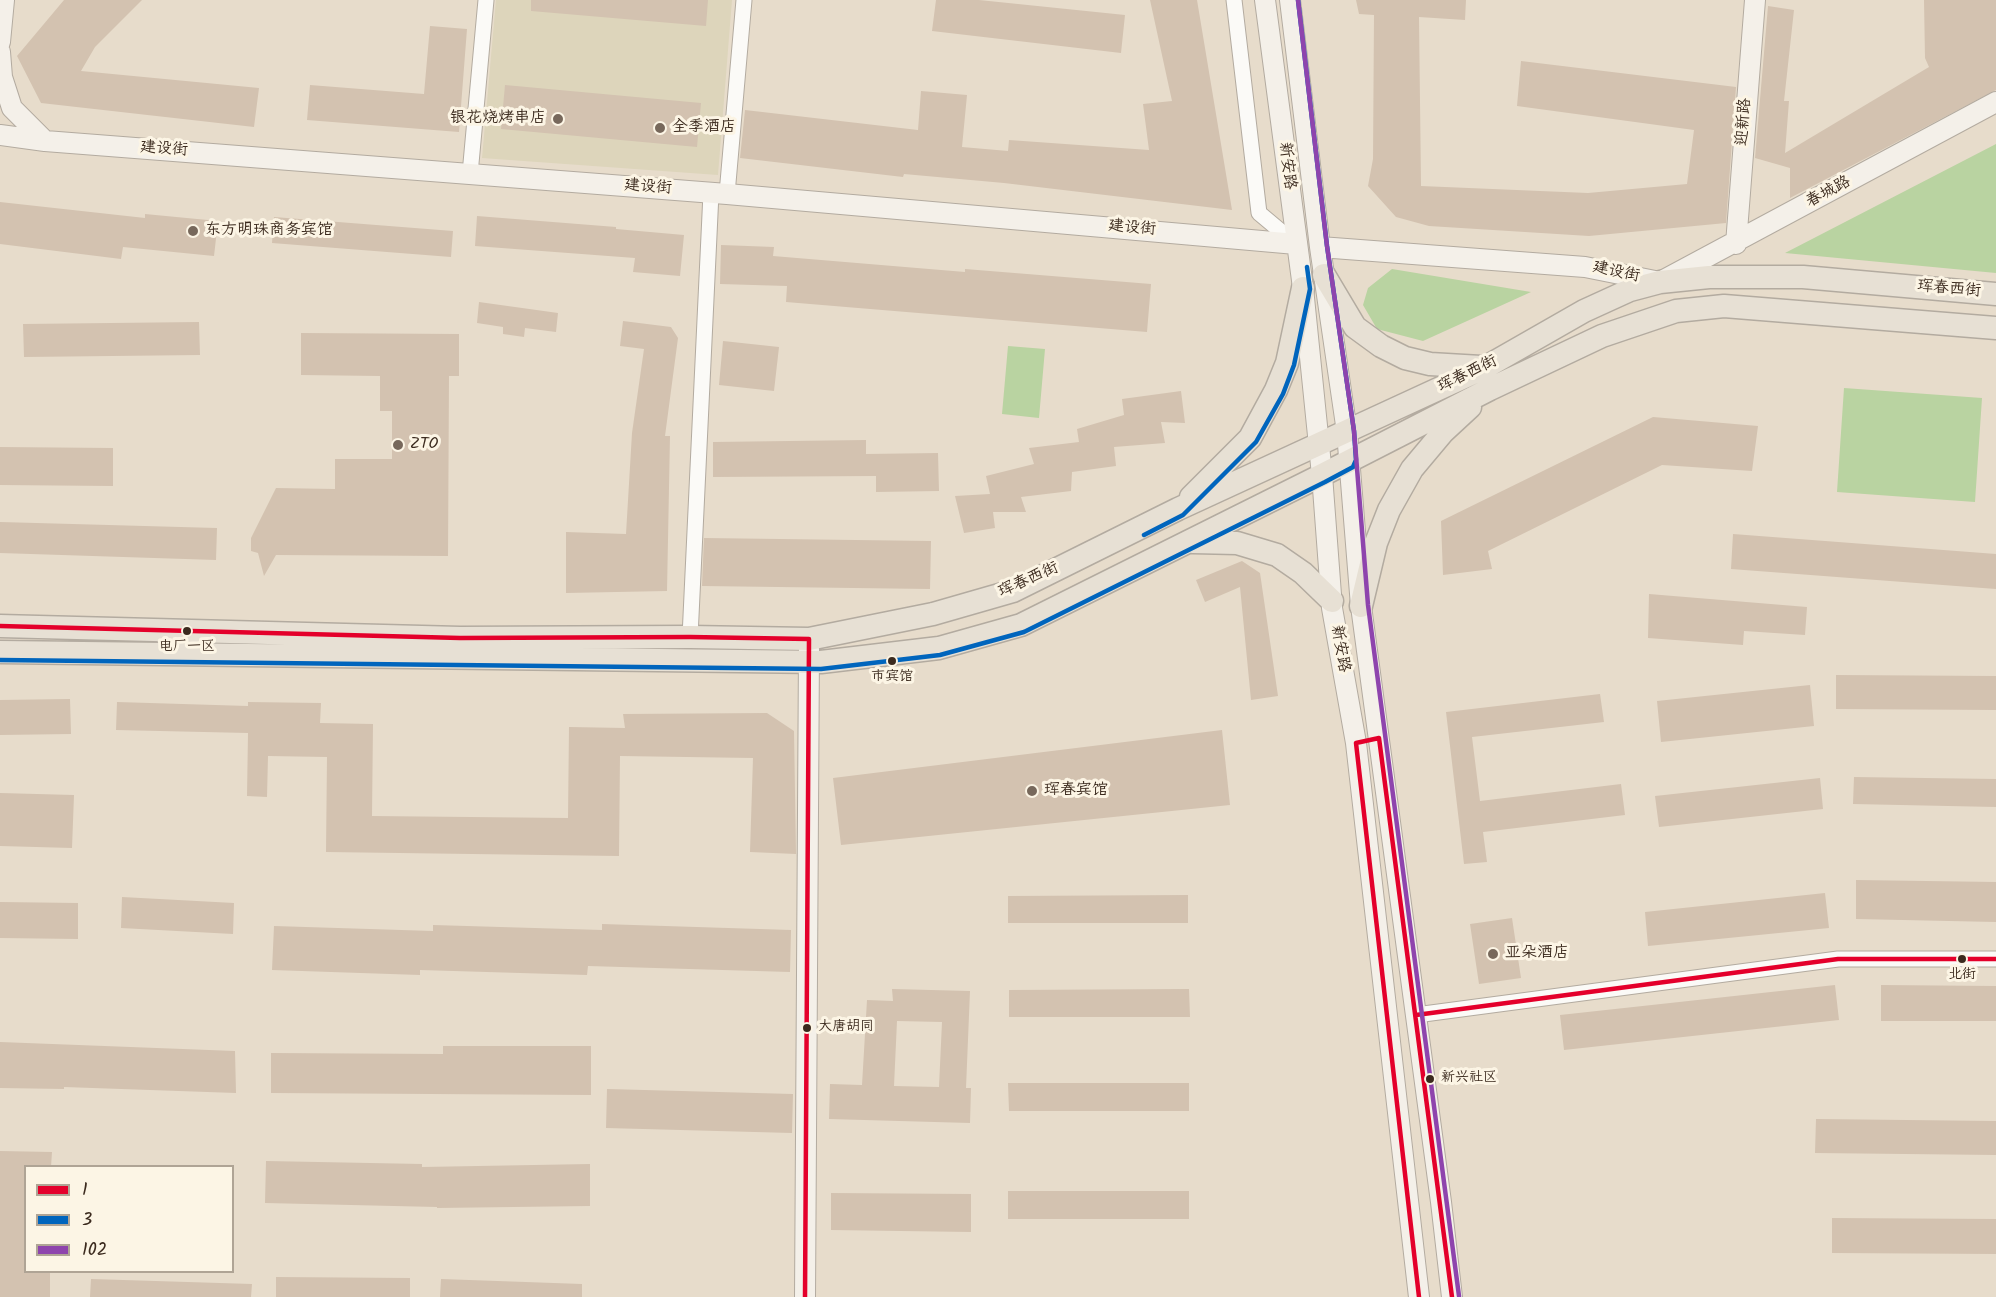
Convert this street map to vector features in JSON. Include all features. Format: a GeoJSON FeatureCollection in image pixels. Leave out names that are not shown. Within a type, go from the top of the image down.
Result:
{"type":"FeatureCollection","features":[{"type":"Feature","properties":{"kind":"main road"},"geometry":{"type":"LineString","coordinates":[[1324,275],[1355,327],[1381,346],[1405,358],[1488,378],[1412,469],[1389,510],[1376,543],[1361,606]]}},
{"type":"Feature","properties":{"kind":"main road","name":"珲春西街"},"geometry":{"type":"LineString","coordinates":[[0,652],[821,662],[939,648],[1021,625],[1322,475],[1488,378],[1584,311],[1630,290],[1660,282],[1709,277],[1803,277],[1996,294]]}},
{"type":"Feature","properties":{"kind":"main road"},"geometry":{"type":"LineString","coordinates":[[1178,509],[1250,438],[1276,390],[1287,363],[1303,288]]}},
{"type":"Feature","properties":{"kind":"main road","name":"珲春西街"},"geometry":{"type":"LineString","coordinates":[[0,626],[460,638],[690,636],[810,639],[933,614],[1012,591],[1178,509],[1347,432],[1676,310],[1724,306],[1996,328]]}},
{"type":"Feature","properties":{"kind":"main road"},"geometry":{"type":"LineString","coordinates":[[1188,542],[1237,543],[1277,555],[1303,573],[1332,601]]}},
{"type":"Feature","properties":{"kind":"street"},"geometry":{"type":"LineString","coordinates":[[0,42],[4,0]]}},
{"type":"Feature","properties":{"kind":"street"},"geometry":{"type":"LineString","coordinates":[[470,174],[486,0]]}},
{"type":"Feature","properties":{"kind":"street"},"geometry":{"type":"LineString","coordinates":[[690,636],[719,194],[744,0]]}},
{"type":"Feature","properties":{"kind":"street"},"geometry":{"type":"LineString","coordinates":[[1234,0],[1259,213],[1296,244]]}},
{"type":"Feature","properties":{"kind":"street","name":"新安路"},"geometry":{"type":"LineString","coordinates":[[1265,0],[1303,288],[1332,601],[1356,743],[1419,1297]]}},
{"type":"Feature","properties":{"kind":"street","name":"新安路"},"geometry":{"type":"LineString","coordinates":[[1290,0],[1320,247],[1347,432],[1361,606],[1452,1297]]}},
{"type":"Feature","properties":{"kind":"street","name":"迎新路"},"geometry":{"type":"LineString","coordinates":[[1736,244],[1755,0]]}},
{"type":"Feature","properties":{"kind":"street"},"geometry":{"type":"LineString","coordinates":[[0,52],[2,77],[12,108],[45,141]]}},
{"type":"Feature","properties":{"kind":"street","name":"春城路"},"geometry":{"type":"LineString","coordinates":[[1660,282],[1736,244],[1996,102]]}},
{"type":"Feature","properties":{"kind":"street","name":"建设街"},"geometry":{"type":"LineString","coordinates":[[0,135],[45,141],[719,194],[1296,244]]}},
{"type":"Feature","properties":{"kind":"street","name":"建设街"},"geometry":{"type":"LineString","coordinates":[[1320,247],[1585,267],[1660,282]]}},
{"type":"Feature","properties":{"kind":"street"},"geometry":{"type":"LineString","coordinates":[[805,1297],[810,639]]}},
{"type":"Feature","properties":{"kind":"street"},"geometry":{"type":"LineString","coordinates":[[1356,743],[1379,738]]}},
{"type":"Feature","properties":{"kind":"street"},"geometry":{"type":"LineString","coordinates":[[1416,1016],[1838,959],[1996,959]]}},
{"type":"Feature","properties":{"kind":"shaded area"},"geometry":{"type":"Polygon","coordinates":[[[496,0],[732,0],[718,175],[482,158],[496,0]]]}},
{"type":"Feature","properties":{"kind":"green space"},"geometry":{"type":"Polygon","coordinates":[[[1996,144],[1996,273],[1785,253],[1996,144]]]}},
{"type":"Feature","properties":{"kind":"green space"},"geometry":{"type":"Polygon","coordinates":[[[1392,269],[1531,292],[1423,341],[1377,329],[1363,305],[1368,288],[1392,269]]]}},
{"type":"Feature","properties":{"kind":"green space"},"geometry":{"type":"Polygon","coordinates":[[[1008,346],[1045,349],[1039,418],[1002,414],[1008,346]]]}},
{"type":"Feature","properties":{"kind":"green space"},"geometry":{"type":"Polygon","coordinates":[[[1844,388],[1982,398],[1975,502],[1837,492],[1844,388]]]}},
{"type":"Feature","properties":{"kind":"building"},"geometry":{"type":"Polygon","coordinates":[[[64,0],[142,0],[95,47],[81,71],[259,88],[254,127],[41,103],[17,56],[64,0]]]}},
{"type":"Feature","properties":{"kind":"building"},"geometry":{"type":"Polygon","coordinates":[[[531,0],[708,0],[706,26],[531,11],[531,0]]]}},
{"type":"Feature","properties":{"kind":"building"},"geometry":{"type":"Polygon","coordinates":[[[936,0],[979,0],[1125,15],[1121,53],[932,31],[936,0]]]}},
{"type":"Feature","properties":{"kind":"building"},"geometry":{"type":"Polygon","coordinates":[[[1150,0],[1197,0],[1232,210],[1004,183],[904,174],[903,177],[740,158],[745,110],[918,130],[921,91],[967,95],[962,147],[1008,151],[1009,140],[1149,150],[1143,104],[1172,101],[1150,0]]]}},
{"type":"Feature","properties":{"kind":"building"},"geometry":{"type":"Polygon","coordinates":[[[1356,0],[1466,0],[1465,20],[1419,17],[1421,186],[1588,193],[1687,184],[1694,130],[1517,106],[1521,61],[1736,87],[1726,223],[1589,236],[1429,226],[1396,217],[1368,186],[1373,159],[1374,15],[1359,14],[1356,0]]]}},
{"type":"Feature","properties":{"kind":"building"},"geometry":{"type":"Polygon","coordinates":[[[1924,0],[1996,0],[1996,90],[1790,198],[1790,168],[1755,158],[1768,6],[1794,10],[1784,101],[1789,101],[1785,153],[1929,67],[1925,58],[1924,0]]]}},
{"type":"Feature","properties":{"kind":"building"},"geometry":{"type":"Polygon","coordinates":[[[430,26],[467,29],[459,132],[307,120],[310,85],[424,94],[430,26]]]}},
{"type":"Feature","properties":{"kind":"building"},"geometry":{"type":"Polygon","coordinates":[[[505,85],[701,103],[697,147],[501,129],[505,85]]]}},
{"type":"Feature","properties":{"kind":"building"},"geometry":{"type":"Polygon","coordinates":[[[0,202],[145,218],[145,214],[218,221],[214,256],[123,247],[121,259],[0,244],[0,202]]]}},
{"type":"Feature","properties":{"kind":"building"},"geometry":{"type":"Polygon","coordinates":[[[477,216],[684,235],[680,276],[633,272],[635,258],[475,246],[477,216]]]}},
{"type":"Feature","properties":{"kind":"building"},"geometry":{"type":"Polygon","coordinates":[[[274,217],[453,231],[451,257],[272,243],[274,217]]]}},
{"type":"Feature","properties":{"kind":"building"},"geometry":{"type":"Polygon","coordinates":[[[721,245],[774,247],[773,256],[1151,284],[1147,332],[786,302],[787,286],[720,284],[721,245]]]}},
{"type":"Feature","properties":{"kind":"building"},"geometry":{"type":"Polygon","coordinates":[[[479,302],[558,313],[556,332],[525,328],[524,337],[503,334],[503,327],[477,323],[479,302]]]}},
{"type":"Feature","properties":{"kind":"building"},"geometry":{"type":"Polygon","coordinates":[[[623,321],[671,327],[678,338],[665,436],[670,436],[667,591],[566,593],[566,532],[626,534],[632,433],[644,349],[620,346],[623,321]]]}},
{"type":"Feature","properties":{"kind":"building"},"geometry":{"type":"Polygon","coordinates":[[[199,322],[200,355],[24,357],[23,324],[199,322]]]}},
{"type":"Feature","properties":{"kind":"building"},"geometry":{"type":"Polygon","coordinates":[[[301,333],[459,334],[459,376],[449,376],[448,556],[276,555],[264,576],[258,553],[251,551],[251,538],[276,488],[335,489],[335,459],[392,459],[392,411],[380,411],[380,376],[301,375],[301,333]]]}},
{"type":"Feature","properties":{"kind":"building"},"geometry":{"type":"Polygon","coordinates":[[[723,341],[779,347],[774,391],[719,385],[723,341]]]}},
{"type":"Feature","properties":{"kind":"building"},"geometry":{"type":"Polygon","coordinates":[[[1181,391],[1185,423],[1161,422],[1165,443],[1114,447],[1116,466],[1072,472],[1071,491],[1021,497],[1026,512],[993,512],[995,528],[964,533],[955,496],[990,494],[986,476],[1034,464],[1029,448],[1079,442],[1077,429],[1124,415],[1122,399],[1181,391]]]}},
{"type":"Feature","properties":{"kind":"building"},"geometry":{"type":"Polygon","coordinates":[[[1653,417],[1758,426],[1752,471],[1662,465],[1488,551],[1492,569],[1443,575],[1441,521],[1653,417]]]}},
{"type":"Feature","properties":{"kind":"building"},"geometry":{"type":"Polygon","coordinates":[[[866,440],[866,454],[938,453],[939,491],[876,492],[876,476],[713,477],[713,442],[866,440]]]}},
{"type":"Feature","properties":{"kind":"building"},"geometry":{"type":"Polygon","coordinates":[[[0,447],[113,448],[113,486],[0,485],[0,447]]]}},
{"type":"Feature","properties":{"kind":"building"},"geometry":{"type":"Polygon","coordinates":[[[0,522],[217,528],[216,560],[0,553],[0,522]]]}},
{"type":"Feature","properties":{"kind":"building"},"geometry":{"type":"Polygon","coordinates":[[[1733,534],[1996,554],[1996,589],[1731,569],[1733,534]]]}},
{"type":"Feature","properties":{"kind":"building"},"geometry":{"type":"Polygon","coordinates":[[[704,538],[931,541],[930,589],[702,586],[704,538]]]}},
{"type":"Feature","properties":{"kind":"building"},"geometry":{"type":"Polygon","coordinates":[[[1242,561],[1260,573],[1278,696],[1251,700],[1240,587],[1205,602],[1196,580],[1242,561]]]}},
{"type":"Feature","properties":{"kind":"building"},"geometry":{"type":"Polygon","coordinates":[[[1649,594],[1807,607],[1805,635],[1744,631],[1743,645],[1648,638],[1649,594]]]}},
{"type":"Feature","properties":{"kind":"building"},"geometry":{"type":"Polygon","coordinates":[[[1836,675],[1996,676],[1996,710],[1836,709],[1836,675]]]}},
{"type":"Feature","properties":{"kind":"building"},"geometry":{"type":"Polygon","coordinates":[[[1810,685],[1814,726],[1661,742],[1657,701],[1810,685]]]}},
{"type":"Feature","properties":{"kind":"building"},"geometry":{"type":"Polygon","coordinates":[[[1600,694],[1604,722],[1472,737],[1480,801],[1621,784],[1625,815],[1483,832],[1487,862],[1464,864],[1446,712],[1600,694]]]}},
{"type":"Feature","properties":{"kind":"building"},"geometry":{"type":"Polygon","coordinates":[[[70,699],[71,734],[0,735],[0,700],[70,699]]]}},
{"type":"Feature","properties":{"kind":"building"},"geometry":{"type":"Polygon","coordinates":[[[117,702],[248,706],[248,702],[321,703],[320,723],[373,724],[372,816],[568,818],[569,727],[625,728],[623,714],[767,713],[794,731],[796,854],[750,852],[753,758],[620,756],[619,856],[326,852],[327,757],[268,756],[267,797],[247,796],[248,733],[116,730],[117,702]]]}},
{"type":"Feature","properties":{"kind":"building","name":"珲春宾馆"},"geometry":{"type":"Polygon","coordinates":[[[1222,730],[1230,805],[841,845],[833,778],[1222,730]]]}},
{"type":"Feature","properties":{"kind":"building"},"geometry":{"type":"Polygon","coordinates":[[[1854,777],[1996,779],[1996,807],[1853,804],[1854,777]]]}},
{"type":"Feature","properties":{"kind":"building"},"geometry":{"type":"Polygon","coordinates":[[[1820,778],[1823,809],[1659,827],[1655,796],[1820,778]]]}},
{"type":"Feature","properties":{"kind":"building"},"geometry":{"type":"Polygon","coordinates":[[[0,793],[74,795],[72,848],[0,846],[0,793]]]}},
{"type":"Feature","properties":{"kind":"building"},"geometry":{"type":"Polygon","coordinates":[[[1856,880],[1996,882],[1996,922],[1856,919],[1856,880]]]}},
{"type":"Feature","properties":{"kind":"building"},"geometry":{"type":"Polygon","coordinates":[[[1825,893],[1829,928],[1648,946],[1645,912],[1825,893]]]}},
{"type":"Feature","properties":{"kind":"building"},"geometry":{"type":"Polygon","coordinates":[[[1188,895],[1188,923],[1008,923],[1008,896],[1188,895]]]}},
{"type":"Feature","properties":{"kind":"building"},"geometry":{"type":"Polygon","coordinates":[[[122,897],[234,903],[233,934],[121,928],[122,897]]]}},
{"type":"Feature","properties":{"kind":"building"},"geometry":{"type":"Polygon","coordinates":[[[0,902],[78,903],[78,939],[0,938],[0,902]]]}},
{"type":"Feature","properties":{"kind":"building"},"geometry":{"type":"Polygon","coordinates":[[[1512,918],[1521,978],[1479,984],[1470,924],[1512,918]]]}},
{"type":"Feature","properties":{"kind":"building"},"geometry":{"type":"Polygon","coordinates":[[[602,924],[791,930],[790,972],[588,966],[587,975],[420,970],[420,975],[272,970],[274,926],[433,931],[433,925],[602,930],[602,924]]]}},
{"type":"Feature","properties":{"kind":"building"},"geometry":{"type":"Polygon","coordinates":[[[1835,985],[1839,1020],[1564,1050],[1560,1015],[1835,985]]]}},
{"type":"Feature","properties":{"kind":"building"},"geometry":{"type":"Polygon","coordinates":[[[1881,985],[1996,986],[1996,1021],[1881,1021],[1881,985]]]}},
{"type":"Feature","properties":{"kind":"building"},"geometry":{"type":"Polygon","coordinates":[[[892,989],[970,991],[966,1088],[971,1088],[970,1123],[829,1119],[830,1084],[862,1085],[867,1000],[893,1001],[892,989]],[[897,1021],[894,1086],[939,1087],[942,1022],[897,1021]]]}},
{"type":"Feature","properties":{"kind":"building"},"geometry":{"type":"Polygon","coordinates":[[[1189,989],[1190,1017],[1009,1017],[1009,990],[1189,989]]]}},
{"type":"Feature","properties":{"kind":"building"},"geometry":{"type":"Polygon","coordinates":[[[0,1042],[235,1051],[236,1093],[64,1087],[64,1089],[0,1088],[0,1042]]]}},
{"type":"Feature","properties":{"kind":"building"},"geometry":{"type":"Polygon","coordinates":[[[443,1046],[591,1046],[591,1095],[271,1093],[271,1053],[443,1054],[443,1046]]]}},
{"type":"Feature","properties":{"kind":"building"},"geometry":{"type":"Polygon","coordinates":[[[1008,1083],[1189,1083],[1189,1111],[1009,1111],[1008,1083]]]}},
{"type":"Feature","properties":{"kind":"building"},"geometry":{"type":"Polygon","coordinates":[[[607,1089],[793,1094],[792,1133],[606,1128],[607,1089]]]}},
{"type":"Feature","properties":{"kind":"building"},"geometry":{"type":"Polygon","coordinates":[[[1816,1119],[1996,1121],[1996,1155],[1815,1153],[1816,1119]]]}},
{"type":"Feature","properties":{"kind":"building"},"geometry":{"type":"Polygon","coordinates":[[[0,1151],[52,1152],[51,1165],[24,1165],[24,1273],[50,1273],[50,1297],[0,1297],[0,1151]]]}},
{"type":"Feature","properties":{"kind":"building"},"geometry":{"type":"Polygon","coordinates":[[[266,1161],[422,1164],[422,1167],[590,1164],[590,1206],[437,1208],[265,1203],[266,1161]]]}},
{"type":"Feature","properties":{"kind":"building"},"geometry":{"type":"Polygon","coordinates":[[[1008,1191],[1189,1191],[1189,1219],[1008,1219],[1008,1191]]]}},
{"type":"Feature","properties":{"kind":"building"},"geometry":{"type":"Polygon","coordinates":[[[831,1193],[971,1194],[971,1232],[831,1230],[831,1193]]]}},
{"type":"Feature","properties":{"kind":"building"},"geometry":{"type":"Polygon","coordinates":[[[1832,1218],[1996,1219],[1996,1254],[1832,1253],[1832,1218]]]}},
{"type":"Feature","properties":{"kind":"building"},"geometry":{"type":"Polygon","coordinates":[[[276,1277],[410,1278],[410,1297],[276,1297],[276,1277]]]}},
{"type":"Feature","properties":{"kind":"building"},"geometry":{"type":"Polygon","coordinates":[[[91,1279],[252,1284],[251,1297],[90,1297],[91,1279]]]}},
{"type":"Feature","properties":{"kind":"building"},"geometry":{"type":"Polygon","coordinates":[[[441,1279],[582,1284],[582,1297],[440,1297],[441,1279]]]}},
{"type":"Feature","properties":{"kind":"transit line","name":"3"},"geometry":{"type":"LineString","coordinates":[[0,660],[821,669],[940,655],[1024,632],[1325,482],[1353,467],[1356,460],[1354,431],[1327,246],[1298,0]]}},
{"type":"Feature","properties":{"kind":"transit line","name":"102"},"geometry":{"type":"LineString","coordinates":[[1298,0],[1327,246],[1354,431],[1368,605],[1459,1296]]}},
{"type":"Feature","properties":{"kind":"transit line","name":"3"},"geometry":{"type":"LineString","coordinates":[[1144,535],[1183,515],[1256,442],[1283,394],[1294,365],[1310,289],[1307,267]]}},
{"type":"Feature","properties":{"kind":"transit line","name":"1"},"geometry":{"type":"LineString","coordinates":[[0,626],[460,638],[809,639],[805,1297]]}},
{"type":"Feature","properties":{"kind":"transit line","name":"1"},"geometry":{"type":"LineString","coordinates":[[1419,1297],[1356,743],[1379,738],[1452,1297]]}},
{"type":"Feature","properties":{"kind":"transit line","name":"1"},"geometry":{"type":"LineString","coordinates":[[1416,1015],[1838,959],[1996,959]]}},
{"type":"Feature","properties":{"kind":"place","name":"银花烧烤串店"},"geometry":{"type":"Point","coordinates":[558,119]}},
{"type":"Feature","properties":{"kind":"place","name":"全季酒店"},"geometry":{"type":"Point","coordinates":[660,128]}},
{"type":"Feature","properties":{"kind":"place","name":"东方明珠商务宾馆"},"geometry":{"type":"Point","coordinates":[193,231]}},
{"type":"Feature","properties":{"kind":"place","name":"ZTO"},"geometry":{"type":"Point","coordinates":[398,445]}},
{"type":"Feature","properties":{"kind":"place","name":"电厂一区"},"geometry":{"type":"Point","coordinates":[187,631]}},
{"type":"Feature","properties":{"kind":"place","name":"市宾馆"},"geometry":{"type":"Point","coordinates":[892,661]}},
{"type":"Feature","properties":{"kind":"place","name":"珲春宾馆"},"geometry":{"type":"Point","coordinates":[1032,791]}},
{"type":"Feature","properties":{"kind":"place","name":"亚朵酒店"},"geometry":{"type":"Point","coordinates":[1493,954]}},
{"type":"Feature","properties":{"kind":"place","name":"北街"},"geometry":{"type":"Point","coordinates":[1962,959]}},
{"type":"Feature","properties":{"kind":"place","name":"大唐胡同"},"geometry":{"type":"Point","coordinates":[807,1028]}},
{"type":"Feature","properties":{"kind":"place","name":"新兴社区"},"geometry":{"type":"Point","coordinates":[1430,1079]}}]}
